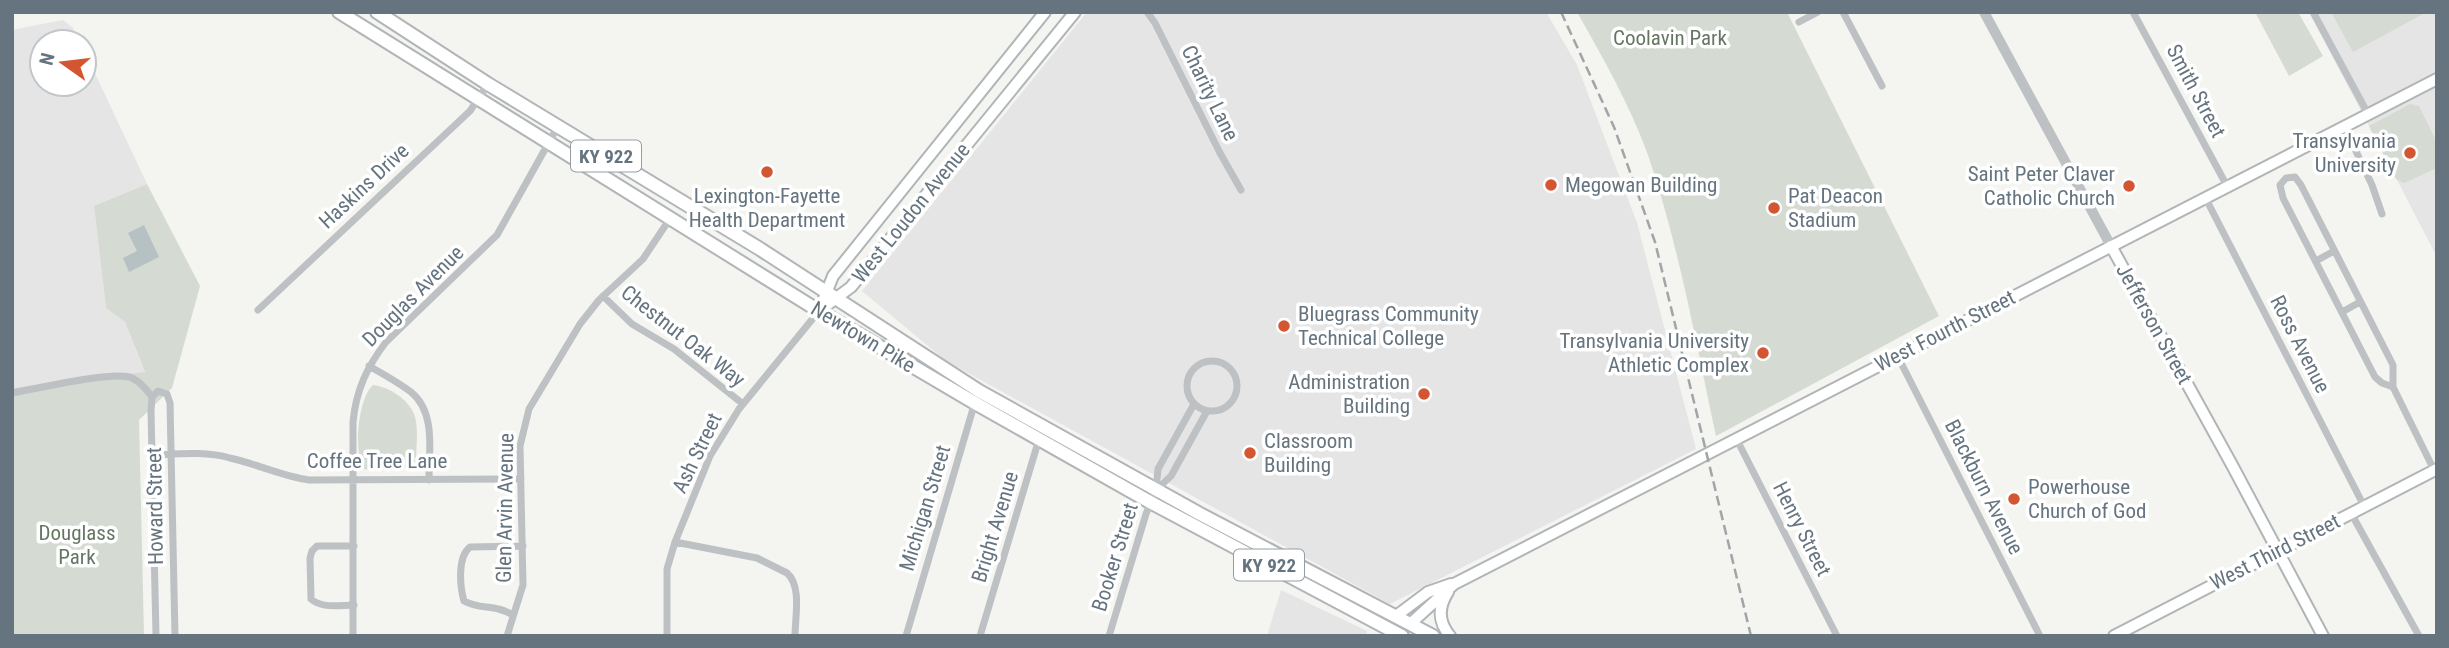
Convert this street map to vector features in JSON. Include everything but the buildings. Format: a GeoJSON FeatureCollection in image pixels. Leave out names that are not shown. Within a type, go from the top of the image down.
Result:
{"type":"FeatureCollection","features":[{"type":"Feature","properties":{"kind":"main road","name":"Newtown Pike"},"geometry":{"type":"LineString","coordinates":[[339,12],[818,311],[1433,636]]}},
{"type":"Feature","properties":{"kind":"main road","name":"Newtown Pike"},"geometry":{"type":"LineString","coordinates":[[377,12],[488,84],[825,291],[1039,441],[1403,636]]}},
{"type":"Feature","properties":{"kind":"main road","name":"West Loudon Avenue"},"geometry":{"type":"LineString","coordinates":[[818,311],[825,291],[849,256],[1045,12]]}},
{"type":"Feature","properties":{"kind":"main road","name":"West Loudon Avenue"},"geometry":{"type":"LineString","coordinates":[[818,311],[852,287],[1075,12]]}},
{"type":"Feature","properties":{"kind":"main road","name":"West Fourth Street"},"geometry":{"type":"LineString","coordinates":[[1396,616],[1428,592],[1454,584],[2437,79]]}},
{"type":"Feature","properties":{"kind":"main road","name":"Jefferson Street"},"geometry":{"type":"LineString","coordinates":[[2111,246],[2323,636]]}},
{"type":"Feature","properties":{"kind":"main road","name":"West Third Street"},"geometry":{"type":"LineString","coordinates":[[2114,636],[2435,469]]}},
{"type":"Feature","properties":{"kind":"main road","name":"West Fourth Street"},"geometry":{"type":"LineString","coordinates":[[1410,624],[1454,584]]}},
{"type":"Feature","properties":{"kind":"main road"},"geometry":{"type":"LineString","coordinates":[[1450,636],[1441,621],[1441,607],[1454,584]]}},
{"type":"Feature","properties":{"kind":"main road"},"geometry":{"type":"LineString","coordinates":[[1403,636],[1410,624]]}},
{"type":"Feature","properties":{"kind":"street","name":"Charity Lane"},"geometry":{"type":"LineString","coordinates":[[1147,12],[1241,190]]}},
{"type":"Feature","properties":{"kind":"street"},"geometry":{"type":"LineString","coordinates":[[1799,22],[1818,12]]}},
{"type":"Feature","properties":{"kind":"street"},"geometry":{"type":"LineString","coordinates":[[1843,12],[1882,86]]}},
{"type":"Feature","properties":{"kind":"street","name":"Jefferson Street"},"geometry":{"type":"LineString","coordinates":[[1984,12],[2111,246]]}},
{"type":"Feature","properties":{"kind":"street","name":"Smith Street"},"geometry":{"type":"LineString","coordinates":[[2133,12],[2227,186]]}},
{"type":"Feature","properties":{"kind":"street"},"geometry":{"type":"LineString","coordinates":[[2313,12],[2368,114]]}},
{"type":"Feature","properties":{"kind":"street","name":"Haskins Drive"},"geometry":{"type":"LineString","coordinates":[[258,310],[479,100],[488,84]]}},
{"type":"Feature","properties":{"kind":"street","name":"Douglas Avenue"},"geometry":{"type":"LineString","coordinates":[[353,636],[354,406],[357,393],[369,366],[386,342],[498,235],[558,126]]}},
{"type":"Feature","properties":{"kind":"street"},"geometry":{"type":"LineString","coordinates":[[2344,127],[2372,185],[2382,214]]}},
{"type":"Feature","properties":{"kind":"street"},"geometry":{"type":"LineString","coordinates":[[2393,387],[2375,377],[2280,193],[2280,185],[2286,178],[2295,177],[2298,180],[2393,365],[2393,387],[2435,469]]}},
{"type":"Feature","properties":{"kind":"street","name":"Ross Avenue"},"geometry":{"type":"LineString","coordinates":[[2205,197],[2364,506]]}},
{"type":"Feature","properties":{"kind":"street","name":"Glen Arvin Avenue"},"geometry":{"type":"LineString","coordinates":[[507,636],[523,585],[522,436],[529,410],[580,324],[603,296],[643,259],[671,217]]}},
{"type":"Feature","properties":{"kind":"street"},"geometry":{"type":"LineString","coordinates":[[2316,261],[2334,251]]}},
{"type":"Feature","properties":{"kind":"street","name":"Chestnut Oak Way"},"geometry":{"type":"LineString","coordinates":[[603,296],[632,324],[674,349],[743,404]]}},
{"type":"Feature","properties":{"kind":"street"},"geometry":{"type":"LineString","coordinates":[[2342,312],[2360,302]]}},
{"type":"Feature","properties":{"kind":"street","name":"Ash Street"},"geometry":{"type":"LineString","coordinates":[[667,636],[667,569],[675,542],[710,456],[743,404],[818,311]]}},
{"type":"Feature","properties":{"kind":"street","name":"Blackburn Avenue"},"geometry":{"type":"LineString","coordinates":[[1897,355],[2040,636]]}},
{"type":"Feature","properties":{"kind":"street"},"geometry":{"type":"LineString","coordinates":[[1213,360],[1228,366],[1237,381],[1235,398],[1226,408],[1213,412],[1194,404],[1187,389],[1187,381],[1196,367],[1213,360]]}},
{"type":"Feature","properties":{"kind":"street"},"geometry":{"type":"LineString","coordinates":[[369,366],[409,390],[426,412],[429,480]]}},
{"type":"Feature","properties":{"kind":"street","name":"Howard Street"},"geometry":{"type":"LineString","coordinates":[[12,393],[130,377],[143,385],[152,397],[156,636]]}},
{"type":"Feature","properties":{"kind":"street","name":"Howard Street"},"geometry":{"type":"LineString","coordinates":[[152,397],[158,391],[167,394],[170,403],[175,636]]}},
{"type":"Feature","properties":{"kind":"street","name":"Michigan Street"},"geometry":{"type":"LineString","coordinates":[[906,636],[977,397]]}},
{"type":"Feature","properties":{"kind":"street"},"geometry":{"type":"LineString","coordinates":[[1156,489],[1158,469],[1194,404]]}},
{"type":"Feature","properties":{"kind":"street"},"geometry":{"type":"LineString","coordinates":[[1156,489],[1171,476],[1207,411]]}},
{"type":"Feature","properties":{"kind":"street","name":"Bright Avenue"},"geometry":{"type":"LineString","coordinates":[[980,636],[1043,428]]}},
{"type":"Feature","properties":{"kind":"street","name":"Henry Street"},"geometry":{"type":"LineString","coordinates":[[1736,438],[1837,636]]}},
{"type":"Feature","properties":{"kind":"street","name":"Coffee Tree Lane"},"geometry":{"type":"LineString","coordinates":[[152,455],[228,457],[281,475],[310,480],[521,479]]}},
{"type":"Feature","properties":{"kind":"street","name":"Booker Street"},"geometry":{"type":"LineString","coordinates":[[1109,636],[1156,489]]}},
{"type":"Feature","properties":{"kind":"street"},"geometry":{"type":"LineString","coordinates":[[2351,513],[2419,636]]}},
{"type":"Feature","properties":{"kind":"street"},"geometry":{"type":"LineString","coordinates":[[675,542],[757,558],[792,576],[796,588],[795,636]]}},
{"type":"Feature","properties":{"kind":"street"},"geometry":{"type":"LineString","coordinates":[[354,546],[317,546],[310,558],[313,602],[322,605],[354,605]]}},
{"type":"Feature","properties":{"kind":"street"},"geometry":{"type":"LineString","coordinates":[[513,615],[496,607],[464,601],[462,559],[470,547],[523,546]]}},
{"type":"Feature","properties":{"kind":"shaded area","name":"Bluegrass Community Technical College"},"geometry":{"type":"Polygon","coordinates":[[[1087,12],[1546,12],[1577,65],[1637,223],[1696,449],[1390,604],[946,361],[862,291],[1087,12]]]}},
{"type":"Feature","properties":{"kind":"shaded area","name":"Transylvania University"},"geometry":{"type":"Polygon","coordinates":[[[2309,12],[2437,12],[2437,257],[2369,126],[2309,12]]]}},
{"type":"Feature","properties":{"kind":"shaded area"},"geometry":{"type":"Polygon","coordinates":[[[63,20],[73,28],[28,28],[28,98],[98,98],[98,80],[147,184],[94,206],[106,308],[125,322],[145,373],[12,388],[12,30],[63,20]]]}},
{"type":"Feature","properties":{"kind":"shaded area"},"geometry":{"type":"Polygon","coordinates":[[[144,225],[159,257],[129,272],[123,258],[137,251],[128,233],[144,225]]]}},
{"type":"Feature","properties":{"kind":"shaded area"},"geometry":{"type":"Polygon","coordinates":[[[1281,590],[1367,631],[1366,636],[1267,636],[1281,590]]]}},
{"type":"Feature","properties":{"kind":"green space","name":"Pat Deacon Stadium"},"geometry":{"type":"Polygon","coordinates":[[[1577,12],[1787,12],[1939,316],[1716,436],[1678,259],[1648,155],[1624,100],[1577,12]]]}},
{"type":"Feature","properties":{"kind":"green space"},"geometry":{"type":"Polygon","coordinates":[[[2255,12],[2298,12],[2323,56],[2289,76],[2255,12]]]}},
{"type":"Feature","properties":{"kind":"green space"},"geometry":{"type":"Polygon","coordinates":[[[2331,12],[2422,12],[2423,14],[2353,52],[2331,12]]]}},
{"type":"Feature","properties":{"kind":"green space"},"geometry":{"type":"Polygon","coordinates":[[[2410,104],[2419,106],[2437,143],[2437,168],[2404,183],[2396,179],[2369,126],[2410,104]]]}},
{"type":"Feature","properties":{"kind":"green space","name":"Douglass Park"},"geometry":{"type":"Polygon","coordinates":[[[147,184],[200,286],[172,388],[139,420],[144,636],[12,636],[12,388],[145,372],[125,322],[106,308],[94,206],[147,184]]]}},
{"type":"Feature","properties":{"kind":"green space"},"geometry":{"type":"Polygon","coordinates":[[[373,385],[397,395],[407,403],[414,414],[417,437],[414,467],[376,471],[364,469],[359,451],[359,426],[364,401],[373,385]]]}},
{"type":"Feature","properties":{"kind":"railway"},"geometry":{"type":"LineString","coordinates":[[1561,12],[1614,127],[1655,242],[1751,636]]}},
{"type":"Feature","properties":{"kind":"place","name":"Transylvania University"},"geometry":{"type":"Point","coordinates":[2410,153]}},
{"type":"Feature","properties":{"kind":"place","name":"Lexington-Fayette Health Department"},"geometry":{"type":"Point","coordinates":[767,172]}},
{"type":"Feature","properties":{"kind":"place","name":"Megowan Building"},"geometry":{"type":"Point","coordinates":[1551,185]}},
{"type":"Feature","properties":{"kind":"place","name":"Saint Peter Claver Catholic Church"},"geometry":{"type":"Point","coordinates":[2129,186]}},
{"type":"Feature","properties":{"kind":"place","name":"Pat Deacon Stadium"},"geometry":{"type":"Point","coordinates":[1774,208]}},
{"type":"Feature","properties":{"kind":"place","name":"Bluegrass Community Technical College"},"geometry":{"type":"Point","coordinates":[1284,326]}},
{"type":"Feature","properties":{"kind":"place","name":"Transylvania University Athletic Complex"},"geometry":{"type":"Point","coordinates":[1763,353]}},
{"type":"Feature","properties":{"kind":"place","name":"Administration Building"},"geometry":{"type":"Point","coordinates":[1424,394]}},
{"type":"Feature","properties":{"kind":"place","name":"Classroom Building"},"geometry":{"type":"Point","coordinates":[1250,453]}},
{"type":"Feature","properties":{"kind":"place","name":"Powerhouse Church of God"},"geometry":{"type":"Point","coordinates":[2014,499]}},
{"type":"Feature","properties":{"kind":"park label","name":"Coolavin Park"},"geometry":{"type":"Point","coordinates":[1670,38]}}]}
